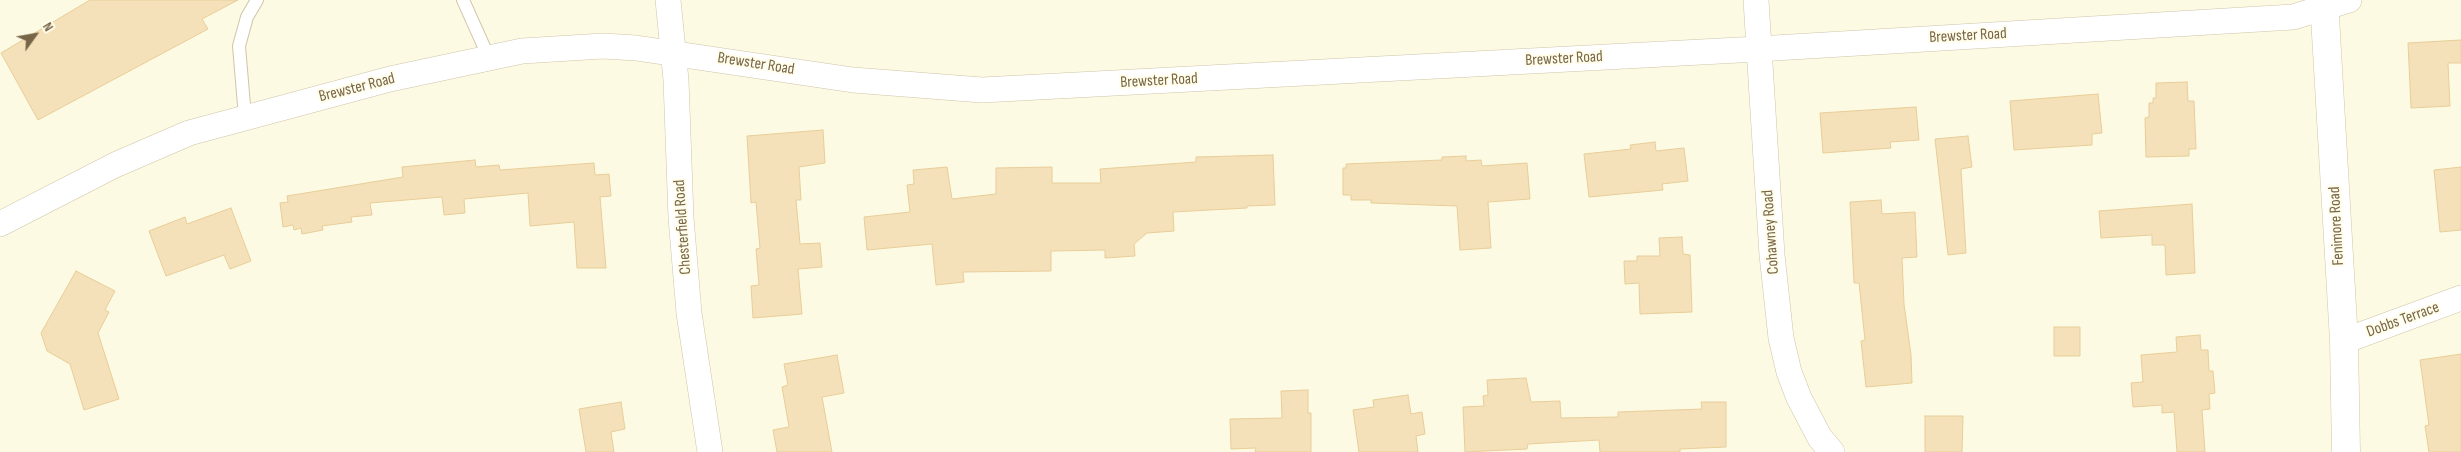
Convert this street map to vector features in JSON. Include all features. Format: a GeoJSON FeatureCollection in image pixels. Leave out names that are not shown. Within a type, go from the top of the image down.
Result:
{"type":"FeatureCollection","features":[{"type":"Feature","properties":{"kind":"main road","name":"Fenimore Road"},"geometry":{"type":"LineString","coordinates":[[2333,2],[2346,452]]}},
{"type":"Feature","properties":{"kind":"street","name":"Chesterfield Road"},"geometry":{"type":"LineString","coordinates":[[668,0],[673,52],[681,218],[688,313],[710,452]]}},
{"type":"Feature","properties":{"kind":"street","name":"Cohawney Road"},"geometry":{"type":"LineString","coordinates":[[1756,0],[1772,255],[1781,338],[1789,372],[1799,398],[1820,438],[1832,452]]}},
{"type":"Feature","properties":{"kind":"street","name":"Brewster Road"},"geometry":{"type":"LineString","coordinates":[[0,224],[115,165],[189,133],[390,79],[522,51],[603,46],[673,52],[853,80],[982,90],[1758,49],[2293,17],[2333,2]]}},
{"type":"Feature","properties":{"kind":"street","name":"Dobbs Terrace"},"geometry":{"type":"LineString","coordinates":[[2344,341],[2461,298]]}},
{"type":"Feature","properties":{"kind":"lane"},"geometry":{"type":"LineString","coordinates":[[245,117],[239,46],[246,17],[257,0]]}},
{"type":"Feature","properties":{"kind":"lane"},"geometry":{"type":"LineString","coordinates":[[463,0],[489,58]]}},
{"type":"Feature","properties":{"kind":"building"},"geometry":{"type":"Polygon","coordinates":[[[90,0],[238,0],[202,19],[208,29],[38,120],[1,53],[90,0]]]}},
{"type":"Feature","properties":{"kind":"building"},"geometry":{"type":"Polygon","coordinates":[[[2461,40],[2461,63],[2448,63],[2450,106],[2411,108],[2408,43],[2461,40]]]}},
{"type":"Feature","properties":{"kind":"building"},"geometry":{"type":"Polygon","coordinates":[[[2187,82],[2188,101],[2194,101],[2196,149],[2189,149],[2189,156],[2146,157],[2145,118],[2149,117],[2149,103],[2153,103],[2153,98],[2156,98],[2156,83],[2187,82]]]}},
{"type":"Feature","properties":{"kind":"building"},"geometry":{"type":"Polygon","coordinates":[[[2098,94],[2102,133],[2092,134],[2092,145],[2014,150],[2010,101],[2098,94]]]}},
{"type":"Feature","properties":{"kind":"building"},"geometry":{"type":"Polygon","coordinates":[[[1916,107],[1919,140],[1890,142],[1891,148],[1823,153],[1820,113],[1916,107]]]}},
{"type":"Feature","properties":{"kind":"building"},"geometry":{"type":"Polygon","coordinates":[[[823,130],[825,163],[799,167],[801,200],[796,200],[800,244],[820,243],[822,267],[798,269],[802,314],[753,318],[751,286],[759,285],[756,249],[760,248],[756,202],[751,203],[747,136],[823,130]]]}},
{"type":"Feature","properties":{"kind":"building"},"geometry":{"type":"Polygon","coordinates":[[[1968,136],[1972,167],[1961,169],[1966,253],[1948,255],[1935,139],[1968,136]]]}},
{"type":"Feature","properties":{"kind":"building"},"geometry":{"type":"Polygon","coordinates":[[[1655,142],[1656,151],[1684,148],[1688,181],[1662,184],[1663,190],[1589,197],[1584,154],[1631,149],[1630,145],[1655,142]]]}},
{"type":"Feature","properties":{"kind":"building"},"geometry":{"type":"Polygon","coordinates":[[[1273,155],[1275,205],[1173,212],[1174,231],[1147,233],[1134,244],[1135,256],[1105,258],[1105,250],[1051,251],[1051,271],[963,272],[964,282],[936,285],[932,244],[867,250],[864,217],[910,212],[907,185],[914,184],[913,170],[947,167],[952,199],[996,194],[996,168],[1052,167],[1052,183],[1101,183],[1100,169],[1196,162],[1196,157],[1273,155]]]}},
{"type":"Feature","properties":{"kind":"building"},"geometry":{"type":"Polygon","coordinates":[[[1466,156],[1466,161],[1481,160],[1482,166],[1527,163],[1530,199],[1488,202],[1491,248],[1460,250],[1457,206],[1371,203],[1371,200],[1351,200],[1351,195],[1343,195],[1343,168],[1346,168],[1346,164],[1442,160],[1442,157],[1466,156]]]}},
{"type":"Feature","properties":{"kind":"building"},"geometry":{"type":"Polygon","coordinates":[[[475,160],[476,167],[499,165],[500,170],[594,163],[595,175],[609,174],[611,196],[600,197],[606,268],[577,268],[574,222],[530,226],[528,193],[464,199],[465,213],[444,215],[442,197],[370,203],[372,215],[351,217],[352,222],[322,226],[323,230],[302,234],[301,228],[294,230],[293,225],[283,227],[280,203],[288,202],[287,196],[403,177],[402,167],[475,160]]]}},
{"type":"Feature","properties":{"kind":"building"},"geometry":{"type":"Polygon","coordinates":[[[2461,167],[2461,230],[2440,232],[2434,170],[2461,167]]]}},
{"type":"Feature","properties":{"kind":"building"},"geometry":{"type":"Polygon","coordinates":[[[1881,200],[1882,214],[1915,212],[1917,257],[1902,258],[1904,304],[1911,355],[1912,383],[1866,387],[1861,341],[1865,340],[1859,283],[1854,283],[1850,202],[1881,200]]]}},
{"type":"Feature","properties":{"kind":"building"},"geometry":{"type":"Polygon","coordinates":[[[2192,204],[2195,273],[2166,275],[2165,245],[2152,245],[2152,235],[2101,238],[2099,211],[2192,204]]]}},
{"type":"Feature","properties":{"kind":"building"},"geometry":{"type":"Polygon","coordinates":[[[231,208],[251,261],[230,269],[224,255],[166,276],[149,231],[185,217],[187,224],[231,208]]]}},
{"type":"Feature","properties":{"kind":"building"},"geometry":{"type":"Polygon","coordinates":[[[1682,237],[1683,254],[1690,255],[1692,312],[1640,314],[1639,283],[1625,284],[1624,261],[1637,261],[1637,256],[1660,256],[1659,238],[1682,237]]]}},
{"type":"Feature","properties":{"kind":"building"},"geometry":{"type":"Polygon","coordinates":[[[76,271],[115,291],[105,310],[109,312],[98,333],[119,399],[84,410],[70,364],[47,351],[41,333],[76,271]]]}},
{"type":"Feature","properties":{"kind":"building"},"geometry":{"type":"Polygon","coordinates":[[[2054,327],[2080,327],[2080,356],[2054,356],[2054,327]]]}},
{"type":"Feature","properties":{"kind":"building"},"geometry":{"type":"Polygon","coordinates":[[[2200,335],[2201,350],[2208,350],[2209,371],[2213,371],[2215,393],[2209,394],[2210,409],[2202,410],[2205,452],[2177,452],[2174,412],[2162,413],[2162,405],[2133,407],[2131,383],[2143,382],[2141,355],[2177,352],[2176,337],[2200,335]]]}},
{"type":"Feature","properties":{"kind":"building"},"geometry":{"type":"Polygon","coordinates":[[[2461,354],[2461,452],[2429,452],[2425,426],[2429,425],[2420,360],[2461,354]]]}},
{"type":"Feature","properties":{"kind":"building"},"geometry":{"type":"Polygon","coordinates":[[[837,355],[844,393],[822,397],[832,452],[777,452],[773,430],[789,427],[782,387],[788,385],[784,364],[837,355]]]}},
{"type":"Feature","properties":{"kind":"building"},"geometry":{"type":"Polygon","coordinates":[[[1526,378],[1531,402],[1560,401],[1561,418],[1618,417],[1618,412],[1702,409],[1701,402],[1726,402],[1726,447],[1680,449],[1680,452],[1600,452],[1599,440],[1528,444],[1527,449],[1465,452],[1463,407],[1484,406],[1483,396],[1488,395],[1487,380],[1526,378]]]}},
{"type":"Feature","properties":{"kind":"building"},"geometry":{"type":"Polygon","coordinates":[[[1308,390],[1308,413],[1311,413],[1311,452],[1255,452],[1256,448],[1231,449],[1230,419],[1282,418],[1281,391],[1308,390]]]}},
{"type":"Feature","properties":{"kind":"building"},"geometry":{"type":"Polygon","coordinates":[[[1408,395],[1411,414],[1422,412],[1425,434],[1416,436],[1418,452],[1359,452],[1353,410],[1374,407],[1373,400],[1408,395]]]}},
{"type":"Feature","properties":{"kind":"building"},"geometry":{"type":"Polygon","coordinates":[[[621,402],[625,429],[611,432],[614,452],[586,452],[579,409],[621,402]]]}},
{"type":"Feature","properties":{"kind":"building"},"geometry":{"type":"Polygon","coordinates":[[[1925,416],[1963,416],[1962,452],[1925,452],[1925,416]]]}}]}
